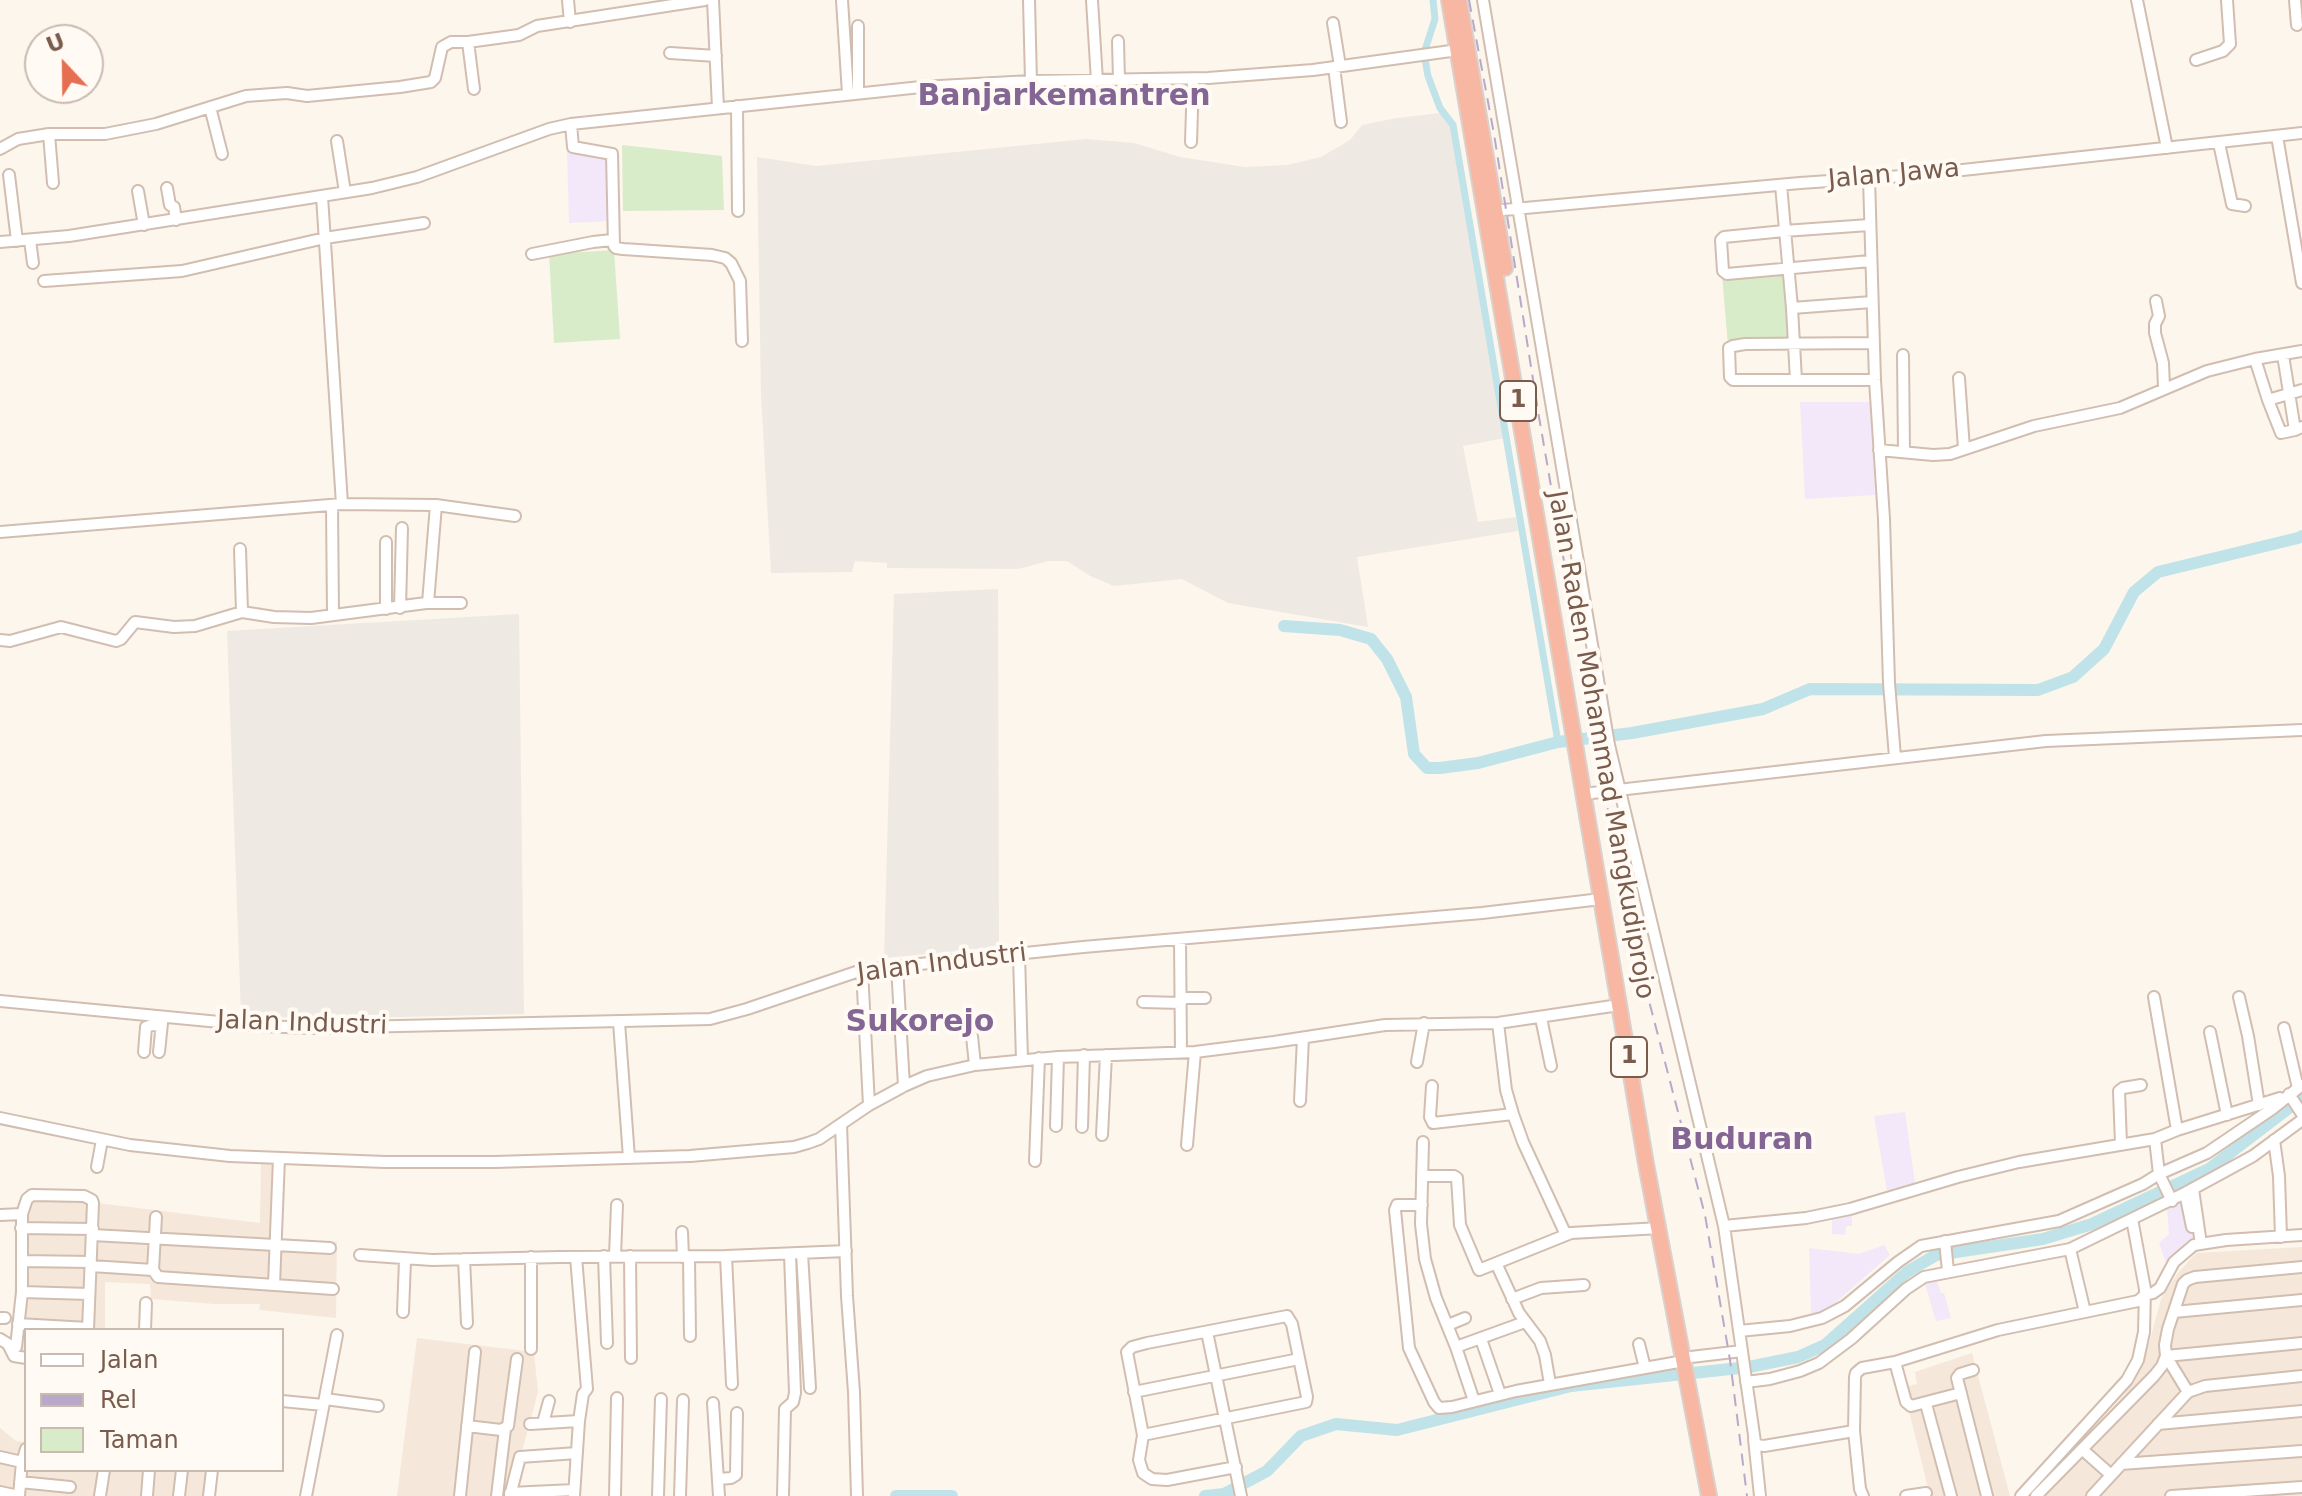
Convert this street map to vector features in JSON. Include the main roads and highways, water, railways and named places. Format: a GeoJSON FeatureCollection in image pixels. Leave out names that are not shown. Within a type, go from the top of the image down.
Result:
{"type":"FeatureCollection","features":[{"type":"Feature","properties":{"kind":"highway","name":"Jalan Raden Mohammad Mangkudiprojo"},"geometry":{"type":"LineString","coordinates":[[1449,0],[1490,211]]}},
{"type":"Feature","properties":{"kind":"highway","name":"Jalan Raden Mohammad Mangkudiprojo"},"geometry":{"type":"LineString","coordinates":[[1459,0],[1490,211],[1578,730],[1601,899],[1692,1382],[1709,1496]]}},
{"type":"Feature","properties":{"kind":"highway","name":"Jalan Raden Mohammad Mangkudiprojo"},"geometry":{"type":"LineString","coordinates":[[1581,750],[1592,793],[1651,1164]]}},
{"type":"Feature","properties":{"kind":"highway","name":"Jalan Raden Mohammad Mangkudiprojo"},"geometry":{"type":"LineString","coordinates":[[1655,1184],[1660,1228],[1688,1360]]}},
{"type":"Feature","properties":{"kind":"highway","name":"Jalan Raden Mohammad Mangkudiprojo"},"geometry":{"type":"LineString","coordinates":[[1692,1382],[1718,1496]]}},
{"type":"Feature","properties":{"kind":"waterway"},"geometry":{"type":"LineString","coordinates":[[1433,0],[1435,19],[1424,53],[1428,76],[1440,108],[1453,125],[1558,742]]}},
{"type":"Feature","properties":{"kind":"waterway"},"geometry":{"type":"LineString","coordinates":[[1284,626],[1340,630],[1371,639],[1387,659],[1406,697],[1414,754],[1427,768],[1440,768],[1478,763],[1558,742],[1632,733],[1763,709],[1810,689],[2038,690],[2073,677],[2104,649],[2134,592],[2158,572],[2302,536]]}},
{"type":"Feature","properties":{"kind":"waterway"},"geometry":{"type":"LineString","coordinates":[[1205,1496],[1224,1494],[1267,1471],[1301,1436],[1336,1424],[1397,1430],[1571,1386],[1749,1367],[1798,1357],[1825,1345],[1907,1272],[1936,1255],[2043,1239],[2092,1224],[2209,1169],[2302,1098]]}},
{"type":"Feature","properties":{"kind":"waterway"},"geometry":{"type":"LineString","coordinates":[[896,1496],[952,1496]]}},
{"type":"Feature","properties":{"kind":"railway"},"geometry":{"type":"LineString","coordinates":[[1469,0],[1604,792],[1649,1001],[1705,1215],[1730,1360],[1747,1496]]}},
{"type":"Feature","properties":{"kind":"district","name":"Banjarkemantren"},"geometry":{"type":"Point","coordinates":[1064,97]}},
{"type":"Feature","properties":{"kind":"district","name":"Sukorejo"},"geometry":{"type":"Point","coordinates":[920,1023]}},
{"type":"Feature","properties":{"kind":"district","name":"Buduran"},"geometry":{"type":"Point","coordinates":[1742,1141]}}]}
